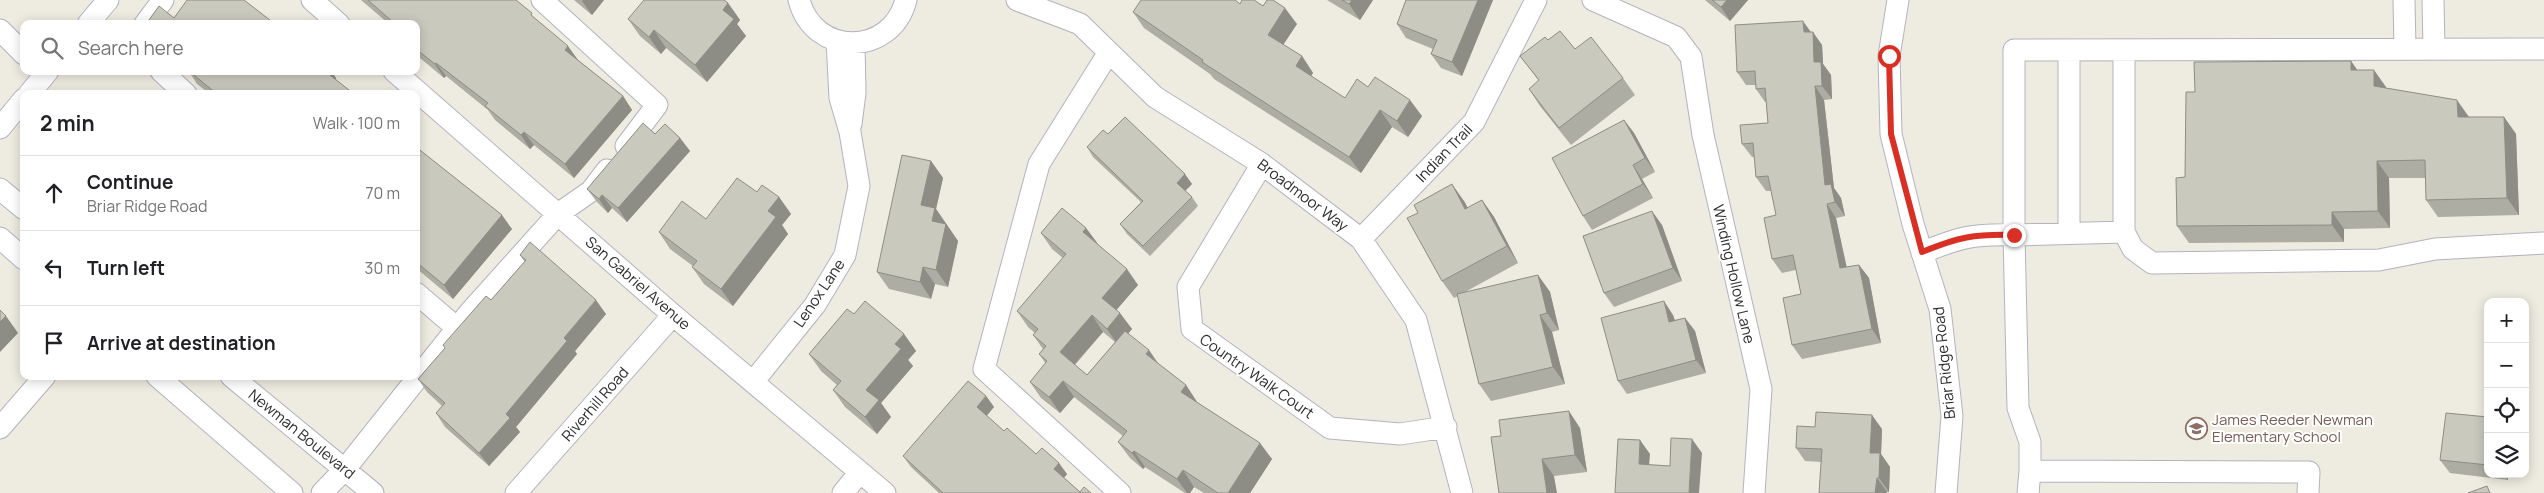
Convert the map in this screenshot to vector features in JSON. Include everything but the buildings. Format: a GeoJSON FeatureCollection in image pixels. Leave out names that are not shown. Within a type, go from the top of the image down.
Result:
{"type":"FeatureCollection","features":[{"type":"Feature","properties":{"kind":"street"},"geometry":{"type":"LineString","coordinates":[[91,20],[108,0]]}},
{"type":"Feature","properties":{"kind":"street"},"geometry":{"type":"LineString","coordinates":[[148,20],[163,0]]}},
{"type":"Feature","properties":{"kind":"street"},"geometry":{"type":"LineString","coordinates":[[312,0],[334,20]]}},
{"type":"Feature","properties":{"kind":"street"},"geometry":{"type":"LineString","coordinates":[[420,375],[457,328],[558,214],[591,191],[657,105],[542,0]]}},
{"type":"Feature","properties":{"kind":"street"},"geometry":{"type":"LineString","coordinates":[[799,0],[810,24],[822,35],[846,42],[871,40],[887,31],[899,18],[906,0]]}},
{"type":"Feature","properties":{"kind":"street","name":"Broadmoor Way"},"geometry":{"type":"LineString","coordinates":[[1016,0],[1080,24],[1155,97],[1262,164],[1360,239],[1416,320],[1462,493]]}},
{"type":"Feature","properties":{"kind":"street","name":"Indian Trail"},"geometry":{"type":"LineString","coordinates":[[1360,239],[1474,122],[1536,0]]}},
{"type":"Feature","properties":{"kind":"street","name":"Winding Hollow Lane"},"geometry":{"type":"LineString","coordinates":[[1593,0],[1676,37],[1691,57],[1705,144],[1761,389],[1754,493]]}},
{"type":"Feature","properties":{"kind":"street","name":"Briar Ridge Road"},"geometry":{"type":"LineString","coordinates":[[1898,0],[1889,56],[1891,134],[1922,252],[1940,310],[1952,416],[1946,493]]}},
{"type":"Feature","properties":{"kind":"street"},"geometry":{"type":"LineString","coordinates":[[2404,0],[2405,48]]}},
{"type":"Feature","properties":{"kind":"street"},"geometry":{"type":"LineString","coordinates":[[2433,0],[2434,49]]}},
{"type":"Feature","properties":{"kind":"street"},"geometry":{"type":"LineString","coordinates":[[0,30],[20,50]]}},
{"type":"Feature","properties":{"kind":"street","name":"Lenox Lane"},"geometry":{"type":"LineString","coordinates":[[753,382],[815,304],[845,255],[859,186],[850,132],[855,93],[846,42]]}},
{"type":"Feature","properties":{"kind":"street"},"geometry":{"type":"LineString","coordinates":[[2028,493],[2030,442],[2018,408],[2014,235],[2014,50],[2544,49]]}},
{"type":"Feature","properties":{"kind":"street"},"geometry":{"type":"LineString","coordinates":[[2069,50],[2069,233]]}},
{"type":"Feature","properties":{"kind":"street"},"geometry":{"type":"LineString","coordinates":[[2124,50],[2124,232],[2132,249],[2152,263],[2379,260],[2435,249],[2544,243]]}},
{"type":"Feature","properties":{"kind":"street"},"geometry":{"type":"LineString","coordinates":[[1109,52],[1039,164],[984,369],[1120,493]]}},
{"type":"Feature","properties":{"kind":"street"},"geometry":{"type":"LineString","coordinates":[[32,90],[42,75]]}},
{"type":"Feature","properties":{"kind":"street"},"geometry":{"type":"LineString","coordinates":[[165,75],[182,90]]}},
{"type":"Feature","properties":{"kind":"street","name":"San Gabriel Avenue"},"geometry":{"type":"LineString","coordinates":[[399,75],[416,90]]}},
{"type":"Feature","properties":{"kind":"street","name":"San Gabriel Avenue"},"geometry":{"type":"LineString","coordinates":[[420,94],[673,314],[884,493]]}},
{"type":"Feature","properties":{"kind":"street"},"geometry":{"type":"LineString","coordinates":[[0,128],[20,105]]}},
{"type":"Feature","properties":{"kind":"street","name":"Country Walk Court"},"geometry":{"type":"LineString","coordinates":[[1262,164],[1188,287],[1192,329],[1330,428],[1400,434],[1446,427]]}},
{"type":"Feature","properties":{"kind":"street"},"geometry":{"type":"LineString","coordinates":[[0,189],[20,206]]}},
{"type":"Feature","properties":{"kind":"street"},"geometry":{"type":"LineString","coordinates":[[1922,252],[1952,240],[1977,234],[2014,235],[2124,232]]}},
{"type":"Feature","properties":{"kind":"street"},"geometry":{"type":"LineString","coordinates":[[0,238],[20,256]]}},
{"type":"Feature","properties":{"kind":"street"},"geometry":{"type":"LineString","coordinates":[[420,296],[457,328]]}},
{"type":"Feature","properties":{"kind":"street","name":"Riverhill Road"},"geometry":{"type":"LineString","coordinates":[[516,493],[673,314]]}},
{"type":"Feature","properties":{"kind":"street"},"geometry":{"type":"LineString","coordinates":[[0,428],[42,380]]}},
{"type":"Feature","properties":{"kind":"street"},"geometry":{"type":"LineString","coordinates":[[162,380],[292,493]]}},
{"type":"Feature","properties":{"kind":"street","name":"Newman Boulevard"},"geometry":{"type":"LineString","coordinates":[[236,380],[373,493]]}},
{"type":"Feature","properties":{"kind":"street"},"geometry":{"type":"LineString","coordinates":[[322,493],[346,469],[416,380]]}},
{"type":"Feature","properties":{"kind":"street"},"geometry":{"type":"LineString","coordinates":[[2030,471],[2309,472],[2308,493]]}},
{"type":"Feature","properties":{"kind":"street"},"geometry":{"type":"LineString","coordinates":[[843,493],[860,472]]}},
{"type":"Feature","properties":{"kind":"place","name":"James Reeder Newman Elementary School"},"geometry":{"type":"Point","coordinates":[2196,428]}},
{"type":"Feature","properties":{"kind":"route"},"geometry":{"type":"LineString","coordinates":[[1889,56],[1891,134],[1913,224],[1922,252],[1952,240],[1977,234],[2014,235]]}}]}
